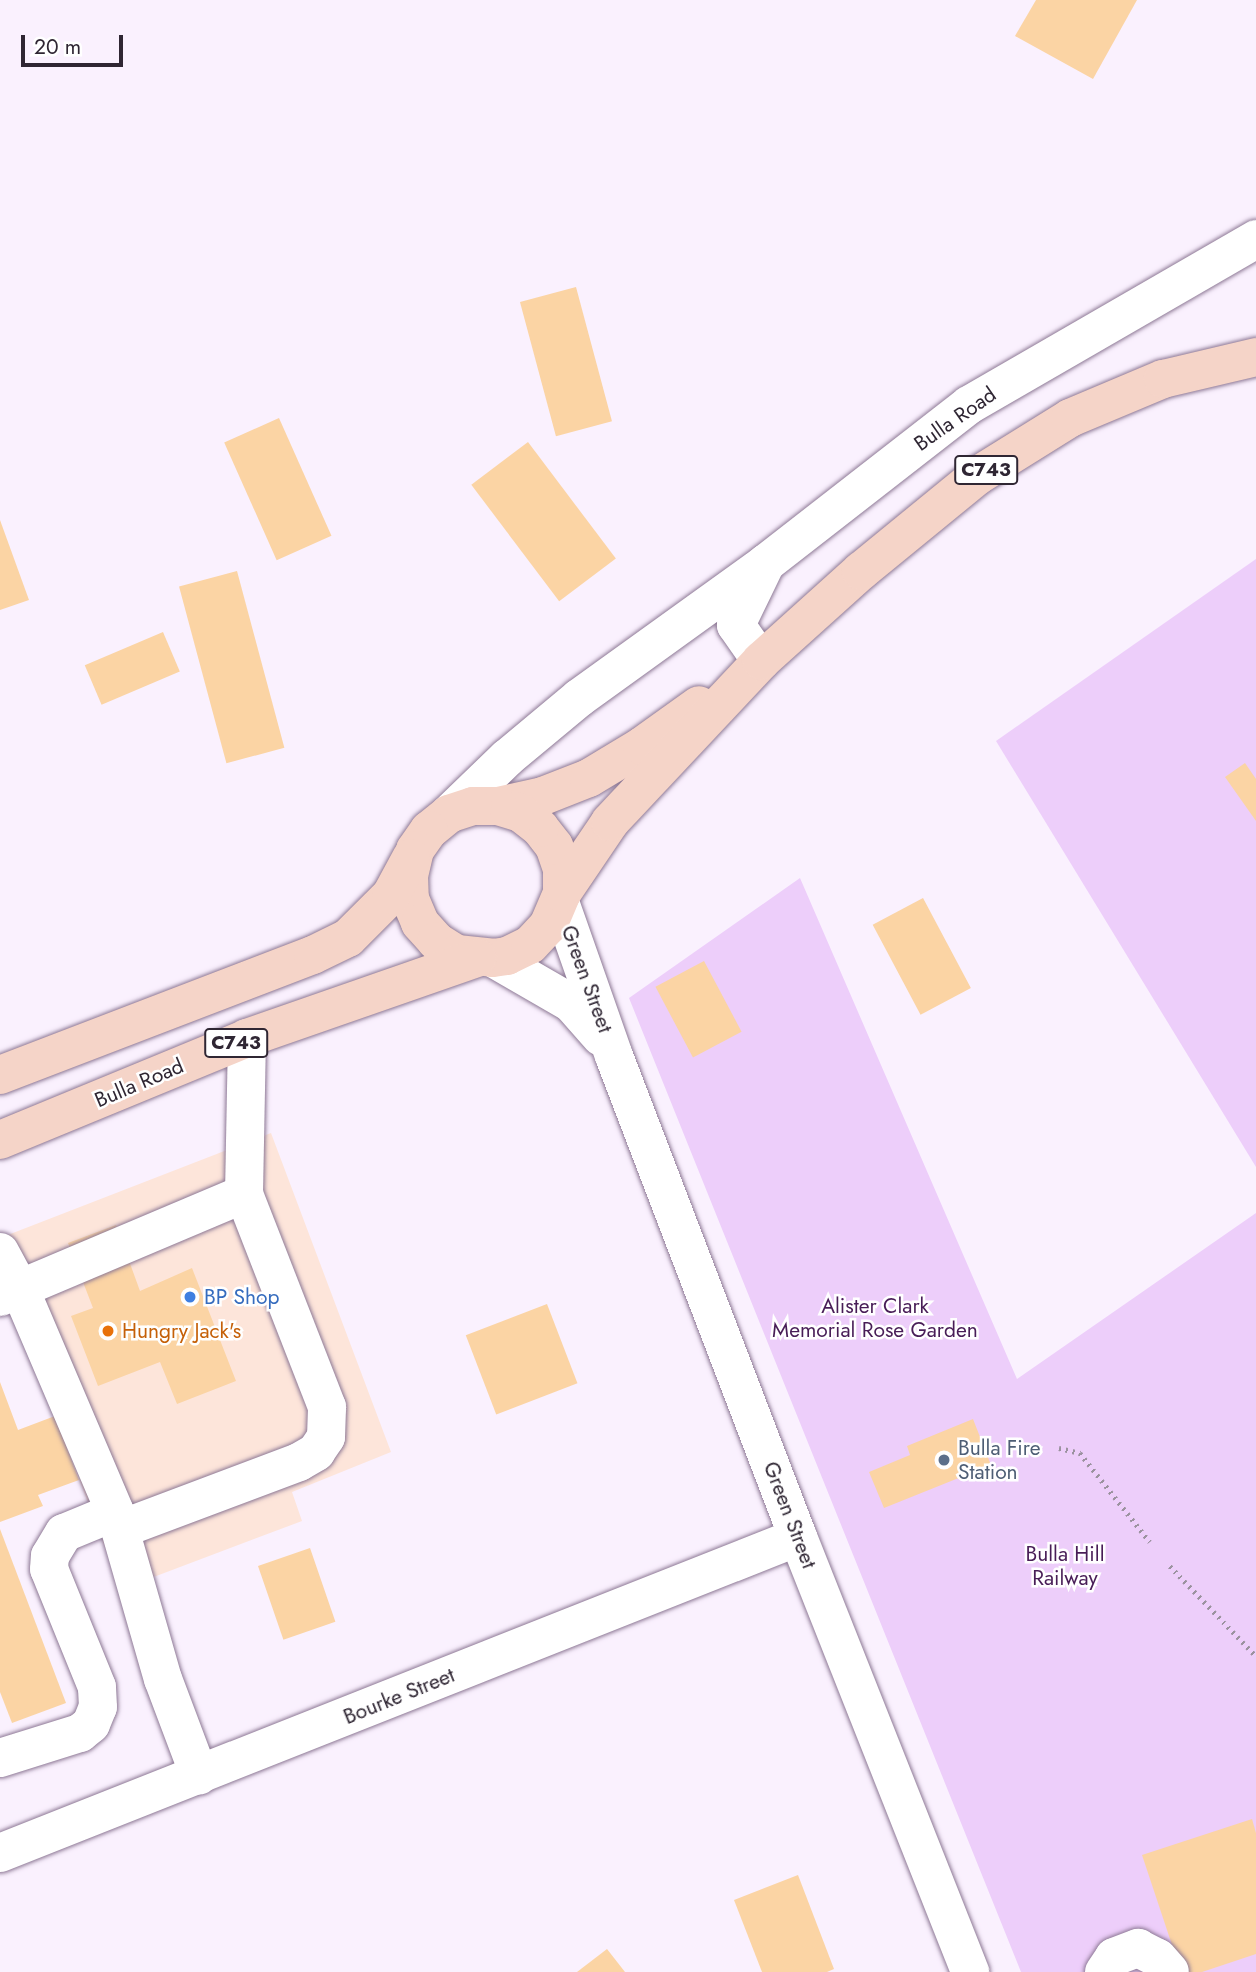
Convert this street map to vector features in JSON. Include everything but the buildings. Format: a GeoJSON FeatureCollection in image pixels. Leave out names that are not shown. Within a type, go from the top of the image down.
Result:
{"type":"FeatureCollection","features":[{"type":"Feature","properties":{"kind":"main road","name":"C743"},"geometry":{"type":"LineString","coordinates":[[485,958],[507,956],[530,944],[548,926],[561,898],[610,822],[761,661],[861,572],[977,476],[1070,418],[1163,379],[1256,357]]}},
{"type":"Feature","properties":{"kind":"main road","name":"C743"},"geometry":{"type":"LineString","coordinates":[[0,1075],[313,955],[348,937],[391,895],[429,830],[449,814],[473,806],[498,806],[543,796],[589,778],[642,746],[761,661]]}},
{"type":"Feature","properties":{"kind":"main road"},"geometry":{"type":"LineString","coordinates":[[498,806],[521,813],[547,837],[562,869],[561,898]]}},
{"type":"Feature","properties":{"kind":"main road"},"geometry":{"type":"LineString","coordinates":[[415,850],[409,874],[410,899],[420,923],[436,941],[457,954],[485,958]]}},
{"type":"Feature","properties":{"kind":"main road","name":"Bulla Road"},"geometry":{"type":"LineString","coordinates":[[0,1140],[247,1038],[485,958]]}},
{"type":"Feature","properties":{"kind":"street","name":"Bulla Road"},"geometry":{"type":"LineString","coordinates":[[761,661],[736,625],[766,563],[969,405],[1256,239]]}},
{"type":"Feature","properties":{"kind":"street"},"geometry":{"type":"LineString","coordinates":[[449,814],[507,758],[579,698],[766,563]]}},
{"type":"Feature","properties":{"kind":"street","name":"Green Street"},"geometry":{"type":"LineString","coordinates":[[561,898],[614,1056],[798,1537],[970,1972]]}},
{"type":"Feature","properties":{"kind":"street","name":"Green Street"},"geometry":{"type":"LineString","coordinates":[[485,958],[571,1003],[614,1056]]}},
{"type":"Feature","properties":{"kind":"street"},"geometry":{"type":"LineString","coordinates":[[0,1758],[80,1733],[91,1724],[97,1707],[97,1687],[49,1569],[50,1556],[64,1533],[118,1521],[299,1462],[316,1452],[326,1437],[327,1407],[244,1194],[247,1038]]}},
{"type":"Feature","properties":{"kind":"street"},"geometry":{"type":"LineString","coordinates":[[10,1293],[244,1194]]}},
{"type":"Feature","properties":{"kind":"street"},"geometry":{"type":"LineString","coordinates":[[0,1252],[10,1293],[118,1521],[159,1666],[199,1776]]}},
{"type":"Feature","properties":{"kind":"street","name":"Bourke Street"},"geometry":{"type":"LineString","coordinates":[[0,1853],[798,1537]]}},
{"type":"Feature","properties":{"kind":"street"},"geometry":{"type":"LineString","coordinates":[[1104,1972],[1114,1957],[1138,1948],[1158,1958],[1170,1972]]}},
{"type":"Feature","properties":{"kind":"path"},"geometry":{"type":"LineString","coordinates":[[1059,1448],[1080,1453],[1150,1542]]}},
{"type":"Feature","properties":{"kind":"path"},"geometry":{"type":"LineString","coordinates":[[1170,1566],[1256,1656]]}},
{"type":"Feature","properties":{"kind":"shaded area"},"geometry":{"type":"Polygon","coordinates":[[[271,1133],[391,1452],[292,1492],[302,1521],[151,1578],[109,1558],[55,1416],[0,1238],[271,1133]]]}},
{"type":"Feature","properties":{"kind":"green space"},"geometry":{"type":"Polygon","coordinates":[[[1256,559],[1256,1167],[996,741],[1256,559]]]}},
{"type":"Feature","properties":{"kind":"green space","name":"Bulla Hill Railway"},"geometry":{"type":"Polygon","coordinates":[[[800,878],[1017,1379],[1256,1213],[1256,1972],[1021,1972],[629,998],[800,878]]]}},
{"type":"Feature","properties":{"kind":"place","name":"BP Shop"},"geometry":{"type":"Point","coordinates":[190,1297]}},
{"type":"Feature","properties":{"kind":"place","name":"Hungry Jack's"},"geometry":{"type":"Point","coordinates":[108,1331]}},
{"type":"Feature","properties":{"kind":"place","name":"Bulla Fire Station"},"geometry":{"type":"Point","coordinates":[944,1460]}},
{"type":"Feature","properties":{"kind":"park label","name":"Alister Clark Memorial Rose Garden"},"geometry":{"type":"Point","coordinates":[875,1318]}}]}
